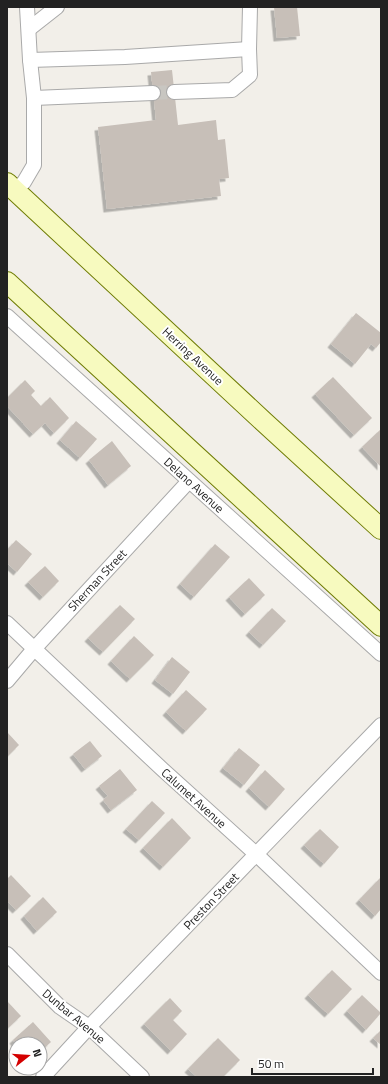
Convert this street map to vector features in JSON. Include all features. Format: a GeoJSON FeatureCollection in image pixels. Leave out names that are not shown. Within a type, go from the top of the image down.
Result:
{"type":"FeatureCollection","features":[{"type":"Feature","properties":{"kind":"main road","name":"Herring Avenue"},"geometry":{"type":"LineString","coordinates":[[11,186],[270,428],[381,529]]}},
{"type":"Feature","properties":{"kind":"main road"},"geometry":{"type":"LineString","coordinates":[[7,282],[381,626]]}},
{"type":"Feature","properties":{"kind":"street"},"geometry":{"type":"LineString","coordinates":[[11,186],[24,182],[34,165],[34,98],[27,7]]}},
{"type":"Feature","properties":{"kind":"street"},"geometry":{"type":"LineString","coordinates":[[28,29],[57,7]]}},
{"type":"Feature","properties":{"kind":"street"},"geometry":{"type":"LineString","coordinates":[[174,92],[232,90],[250,75],[248,49],[250,7]]}},
{"type":"Feature","properties":{"kind":"street"},"geometry":{"type":"LineString","coordinates":[[30,60],[126,57],[248,49]]}},
{"type":"Feature","properties":{"kind":"street"},"geometry":{"type":"LineString","coordinates":[[34,98],[153,93]]}},
{"type":"Feature","properties":{"kind":"street","name":"Delano Avenue"},"geometry":{"type":"LineString","coordinates":[[7,316],[381,654]]}},
{"type":"Feature","properties":{"kind":"street","name":"Sherman Street"},"geometry":{"type":"LineString","coordinates":[[7,681],[34,649],[189,481]]}},
{"type":"Feature","properties":{"kind":"street","name":"Calumet Avenue"},"geometry":{"type":"LineString","coordinates":[[7,623],[162,769],[256,854],[381,973]]}},
{"type":"Feature","properties":{"kind":"street","name":"Preston Street"},"geometry":{"type":"LineString","coordinates":[[42,1077],[381,725]]}},
{"type":"Feature","properties":{"kind":"street","name":"Dunbar Avenue"},"geometry":{"type":"LineString","coordinates":[[7,954],[60,1007],[89,1027],[142,1077]]}},
{"type":"Feature","properties":{"kind":"building"},"geometry":{"type":"Polygon","coordinates":[[[274,7],[297,7],[300,36],[277,38],[274,7]]]}},
{"type":"Feature","properties":{"kind":"building"},"geometry":{"type":"Polygon","coordinates":[[[172,70],[178,125],[216,120],[218,140],[225,139],[229,178],[219,179],[221,196],[107,209],[98,127],[156,120],[151,72],[172,70]]]}},
{"type":"Feature","properties":{"kind":"building"},"geometry":{"type":"Polygon","coordinates":[[[356,313],[381,333],[381,342],[376,348],[371,344],[355,364],[331,344],[356,313]]]}},
{"type":"Feature","properties":{"kind":"building"},"geometry":{"type":"Polygon","coordinates":[[[333,377],[372,418],[354,435],[315,394],[333,377]]]}},
{"type":"Feature","properties":{"kind":"building"},"geometry":{"type":"Polygon","coordinates":[[[25,380],[35,391],[31,395],[41,406],[50,397],[69,418],[54,433],[45,423],[33,434],[7,406],[7,398],[25,380]]]}},
{"type":"Feature","properties":{"kind":"building"},"geometry":{"type":"Polygon","coordinates":[[[76,421],[97,439],[80,458],[60,440],[76,421]]]}},
{"type":"Feature","properties":{"kind":"building"},"geometry":{"type":"Polygon","coordinates":[[[381,429],[381,467],[362,447],[381,429]]]}},
{"type":"Feature","properties":{"kind":"building"},"geometry":{"type":"Polygon","coordinates":[[[112,441],[131,466],[108,485],[89,460],[112,441]]]}},
{"type":"Feature","properties":{"kind":"building"},"geometry":{"type":"Polygon","coordinates":[[[16,540],[32,554],[17,572],[7,563],[7,550],[16,540]]]}},
{"type":"Feature","properties":{"kind":"building"},"geometry":{"type":"Polygon","coordinates":[[[215,544],[230,557],[194,597],[180,584],[215,544]]]}},
{"type":"Feature","properties":{"kind":"building"},"geometry":{"type":"Polygon","coordinates":[[[45,566],[59,581],[43,597],[28,582],[45,566]]]}},
{"type":"Feature","properties":{"kind":"building"},"geometry":{"type":"Polygon","coordinates":[[[249,578],[265,595],[245,614],[229,597],[249,578]]]}},
{"type":"Feature","properties":{"kind":"building"},"geometry":{"type":"Polygon","coordinates":[[[120,605],[135,619],[103,652],[88,638],[120,605]]]}},
{"type":"Feature","properties":{"kind":"building"},"geometry":{"type":"Polygon","coordinates":[[[272,608],[286,621],[263,645],[249,632],[272,608]]]}},
{"type":"Feature","properties":{"kind":"building"},"geometry":{"type":"Polygon","coordinates":[[[134,636],[154,655],[130,679],[111,661],[134,636]]]}},
{"type":"Feature","properties":{"kind":"building"},"geometry":{"type":"Polygon","coordinates":[[[172,657],[190,672],[173,694],[155,680],[172,657]]]}},
{"type":"Feature","properties":{"kind":"building"},"geometry":{"type":"Polygon","coordinates":[[[186,690],[207,709],[186,731],[166,712],[186,690]]]}},
{"type":"Feature","properties":{"kind":"building"},"geometry":{"type":"Polygon","coordinates":[[[7,732],[19,745],[7,757],[7,732]]]}},
{"type":"Feature","properties":{"kind":"building"},"geometry":{"type":"Polygon","coordinates":[[[90,741],[102,756],[85,769],[73,754],[90,741]]]}},
{"type":"Feature","properties":{"kind":"building"},"geometry":{"type":"Polygon","coordinates":[[[239,748],[260,765],[244,785],[223,768],[239,748]]]}},
{"type":"Feature","properties":{"kind":"building"},"geometry":{"type":"Polygon","coordinates":[[[120,769],[137,790],[111,810],[103,800],[108,796],[99,786],[120,769]]]}},
{"type":"Feature","properties":{"kind":"building"},"geometry":{"type":"Polygon","coordinates":[[[265,770],[285,789],[269,807],[249,788],[265,770]]]}},
{"type":"Feature","properties":{"kind":"building"},"geometry":{"type":"Polygon","coordinates":[[[152,801],[165,813],[139,840],[126,829],[152,801]]]}},
{"type":"Feature","properties":{"kind":"building"},"geometry":{"type":"Polygon","coordinates":[[[172,818],[191,838],[163,867],[143,848],[172,818]]]}},
{"type":"Feature","properties":{"kind":"building"},"geometry":{"type":"Polygon","coordinates":[[[320,829],[339,847],[324,864],[304,845],[320,829]]]}},
{"type":"Feature","properties":{"kind":"building"},"geometry":{"type":"Polygon","coordinates":[[[11,875],[31,896],[16,910],[7,901],[7,879],[11,875]]]}},
{"type":"Feature","properties":{"kind":"building"},"geometry":{"type":"Polygon","coordinates":[[[380,878],[381,909],[375,916],[359,900],[380,878]]]}},
{"type":"Feature","properties":{"kind":"building"},"geometry":{"type":"Polygon","coordinates":[[[43,897],[57,912],[37,931],[24,916],[43,897]]]}},
{"type":"Feature","properties":{"kind":"building"},"geometry":{"type":"Polygon","coordinates":[[[332,970],[352,989],[328,1014],[308,995],[332,970]]]}},
{"type":"Feature","properties":{"kind":"building"},"geometry":{"type":"Polygon","coordinates":[[[362,995],[381,1013],[366,1030],[347,1011],[362,995]]]}},
{"type":"Feature","properties":{"kind":"building"},"geometry":{"type":"Polygon","coordinates":[[[170,998],[182,1011],[173,1020],[187,1034],[171,1051],[144,1024],[170,998]]]}},
{"type":"Feature","properties":{"kind":"building"},"geometry":{"type":"Polygon","coordinates":[[[7,1001],[21,1016],[7,1029],[7,1001]]]}},
{"type":"Feature","properties":{"kind":"building"},"geometry":{"type":"Polygon","coordinates":[[[33,1022],[46,1036],[17,1036],[33,1022]]]}},
{"type":"Feature","properties":{"kind":"building"},"geometry":{"type":"Polygon","coordinates":[[[381,1030],[381,1045],[373,1038],[381,1030]]]}},
{"type":"Feature","properties":{"kind":"building"},"geometry":{"type":"Polygon","coordinates":[[[218,1038],[240,1060],[223,1077],[197,1077],[188,1069],[218,1038]]]}},
{"type":"Feature","properties":{"kind":"tunnel"},"geometry":{"type":"LineString","coordinates":[[153,93],[174,92]]}}]}
